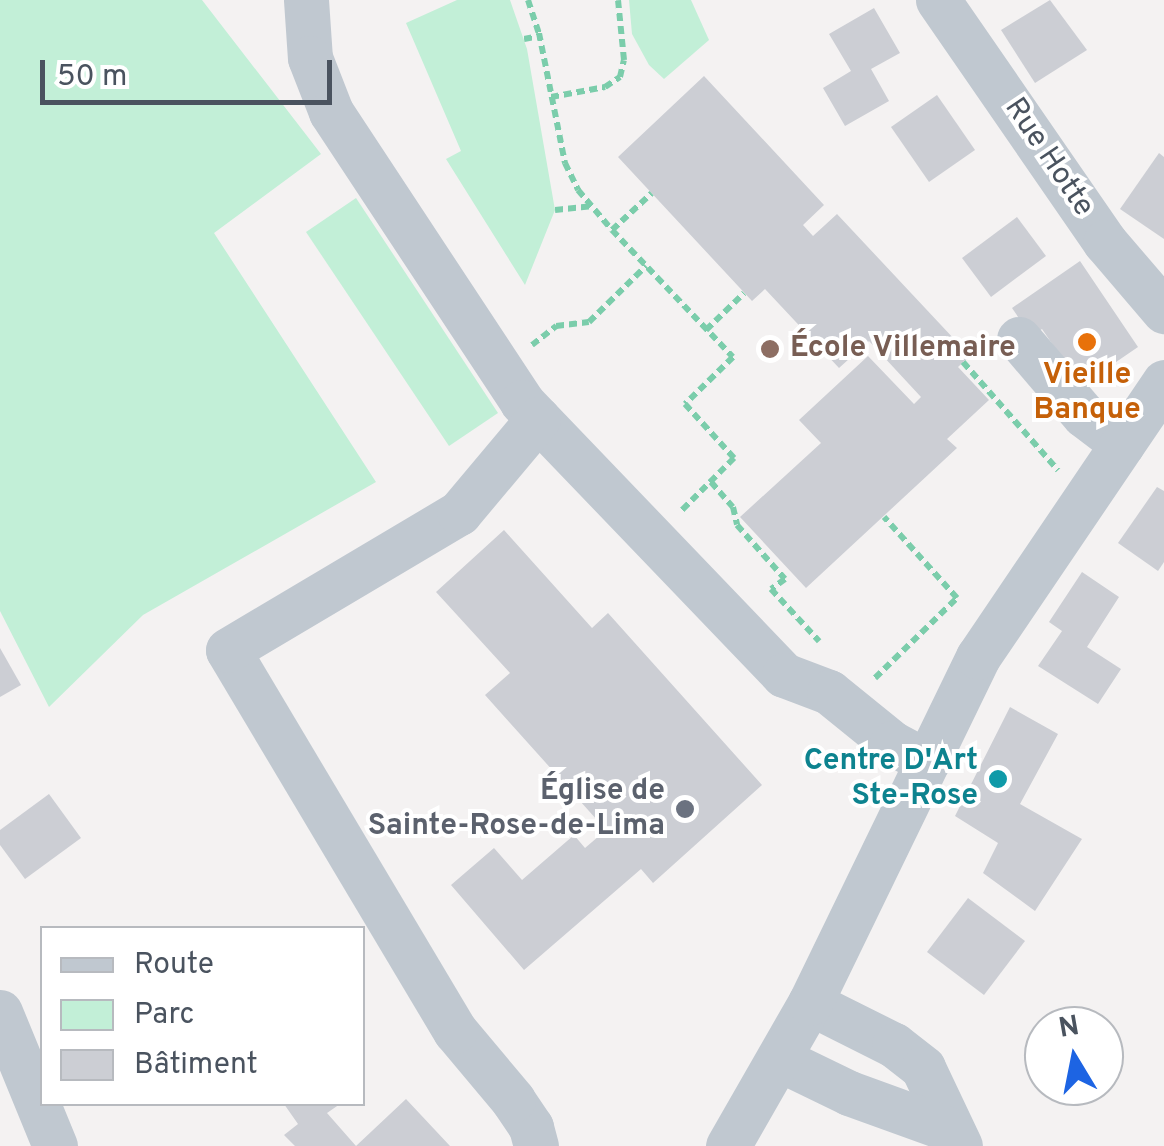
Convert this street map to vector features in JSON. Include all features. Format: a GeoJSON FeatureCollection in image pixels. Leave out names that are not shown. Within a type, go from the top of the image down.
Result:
{"type":"FeatureCollection","features":[{"type":"Feature","properties":{"kind":"street"},"geometry":{"type":"LineString","coordinates":[[306,0],[310,58],[331,112],[511,386],[538,419],[784,675],[829,692],[892,742],[927,762]]}},
{"type":"Feature","properties":{"kind":"street","name":"Rue Hotte"},"geometry":{"type":"LineString","coordinates":[[938,0],[1105,242],[1164,311]]}},
{"type":"Feature","properties":{"kind":"street"},"geometry":{"type":"LineString","coordinates":[[1019,338],[1084,415],[1140,436]]}},
{"type":"Feature","properties":{"kind":"street"},"geometry":{"type":"LineString","coordinates":[[728,1146],[810,1003],[959,690],[998,624],[1140,436],[1164,382]]}},
{"type":"Feature","properties":{"kind":"street"},"geometry":{"type":"LineString","coordinates":[[536,1146],[530,1127],[513,1100],[455,1031],[228,650],[459,513],[538,419]]}},
{"type":"Feature","properties":{"kind":"street"},"geometry":{"type":"LineString","coordinates":[[810,1003],[910,1056],[934,1083],[956,1138]]}},
{"type":"Feature","properties":{"kind":"street"},"geometry":{"type":"LineString","coordinates":[[0,1012],[55,1146]]}},
{"type":"Feature","properties":{"kind":"street"},"geometry":{"type":"LineString","coordinates":[[779,1058],[849,1093],[956,1138]]}},
{"type":"Feature","properties":{"kind":"path"},"geometry":{"type":"LineString","coordinates":[[528,0],[540,36],[565,163],[591,206],[733,358],[685,404],[734,458],[698,495]]}},
{"type":"Feature","properties":{"kind":"path"},"geometry":{"type":"LineString","coordinates":[[551,96],[605,87],[620,77],[624,60],[618,0]]}},
{"type":"Feature","properties":{"kind":"path"},"geometry":{"type":"LineString","coordinates":[[618,23],[630,22]]}},
{"type":"Feature","properties":{"kind":"path"},"geometry":{"type":"LineString","coordinates":[[524,39],[540,36]]}},
{"type":"Feature","properties":{"kind":"path"},"geometry":{"type":"LineString","coordinates":[[612,230],[652,193]]}},
{"type":"Feature","properties":{"kind":"path"},"geometry":{"type":"LineString","coordinates":[[555,210],[591,206]]}},
{"type":"Feature","properties":{"kind":"path"},"geometry":{"type":"LineString","coordinates":[[553,329],[588,322],[646,266]]}},
{"type":"Feature","properties":{"kind":"path"},"geometry":{"type":"LineString","coordinates":[[706,330],[744,292]]}},
{"type":"Feature","properties":{"kind":"path"},"geometry":{"type":"LineString","coordinates":[[963,362],[1062,474]]}},
{"type":"Feature","properties":{"kind":"path"},"geometry":{"type":"LineString","coordinates":[[710,482],[734,507],[736,525],[785,579],[771,589],[824,646]]}},
{"type":"Feature","properties":{"kind":"path"},"geometry":{"type":"LineString","coordinates":[[863,690],[957,598],[884,516]]}},
{"type":"Feature","properties":{"kind":"green space"},"geometry":{"type":"Polygon","coordinates":[[[0,0],[202,0],[321,154],[214,233],[376,482],[143,615],[49,707],[0,611],[0,0]]]}},
{"type":"Feature","properties":{"kind":"green space"},"geometry":{"type":"Polygon","coordinates":[[[457,0],[510,0],[527,49],[555,210],[525,285],[446,159],[461,151],[406,23],[457,0]]]}},
{"type":"Feature","properties":{"kind":"green space"},"geometry":{"type":"Polygon","coordinates":[[[629,0],[691,0],[709,40],[664,79],[649,65],[632,34],[629,0]]]}},
{"type":"Feature","properties":{"kind":"green space"},"geometry":{"type":"Polygon","coordinates":[[[356,198],[498,413],[449,446],[306,232],[356,198]]]}},
{"type":"Feature","properties":{"kind":"building"},"geometry":{"type":"Polygon","coordinates":[[[1050,0],[1087,50],[1035,83],[1001,30],[1050,0]]]}},
{"type":"Feature","properties":{"kind":"building"},"geometry":{"type":"Polygon","coordinates":[[[874,8],[900,53],[871,69],[889,101],[845,126],[823,88],[851,71],[829,34],[874,8]]]}},
{"type":"Feature","properties":{"kind":"building"},"geometry":{"type":"Polygon","coordinates":[[[704,76],[824,205],[803,225],[813,236],[837,214],[970,356],[958,367],[989,400],[947,439],[957,448],[806,588],[740,517],[821,443],[799,420],[868,356],[914,404],[921,397],[869,341],[839,368],[765,289],[752,301],[618,157],[704,76]]]}},
{"type":"Feature","properties":{"kind":"building"},"geometry":{"type":"Polygon","coordinates":[[[937,95],[975,150],[929,182],[891,127],[937,95]]]}},
{"type":"Feature","properties":{"kind":"building"},"geometry":{"type":"Polygon","coordinates":[[[1159,153],[1164,157],[1164,239],[1120,209],[1159,153]]]}},
{"type":"Feature","properties":{"kind":"building"},"geometry":{"type":"Polygon","coordinates":[[[1017,217],[1046,256],[991,297],[962,258],[1017,217]]]}},
{"type":"Feature","properties":{"kind":"building"},"geometry":{"type":"Polygon","coordinates":[[[1080,261],[1138,347],[1081,386],[1042,329],[1031,336],[1012,308],[1080,261]]]}},
{"type":"Feature","properties":{"kind":"building"},"geometry":{"type":"Polygon","coordinates":[[[1157,487],[1164,491],[1164,562],[1158,571],[1118,543],[1157,487]]]}},
{"type":"Feature","properties":{"kind":"building"},"geometry":{"type":"Polygon","coordinates":[[[504,530],[592,628],[608,613],[762,785],[653,883],[641,869],[524,970],[451,885],[494,848],[522,880],[574,835],[585,848],[606,830],[485,695],[510,673],[436,592],[504,530]]]}},
{"type":"Feature","properties":{"kind":"building"},"geometry":{"type":"Polygon","coordinates":[[[1082,572],[1119,597],[1087,647],[1121,669],[1098,704],[1038,666],[1062,631],[1049,622],[1082,572]]]}},
{"type":"Feature","properties":{"kind":"building"},"geometry":{"type":"Polygon","coordinates":[[[0,648],[21,685],[0,697],[0,648]]]}},
{"type":"Feature","properties":{"kind":"building"},"geometry":{"type":"Polygon","coordinates":[[[1010,707],[1058,734],[1020,804],[1082,839],[1035,911],[983,873],[998,843],[955,816],[1010,707]]]}},
{"type":"Feature","properties":{"kind":"building"},"geometry":{"type":"Polygon","coordinates":[[[49,794],[81,838],[25,879],[0,845],[0,830],[49,794]]]}},
{"type":"Feature","properties":{"kind":"building"},"geometry":{"type":"Polygon","coordinates":[[[968,898],[1025,941],[984,995],[927,952],[968,898]]]}},
{"type":"Feature","properties":{"kind":"building"},"geometry":{"type":"Polygon","coordinates":[[[406,1099],[450,1146],[356,1146],[406,1099]]]}},
{"type":"Feature","properties":{"kind":"building"},"geometry":{"type":"Polygon","coordinates":[[[285,1106],[337,1106],[327,1113],[356,1146],[295,1146],[284,1135],[298,1124],[285,1106]]]}},
{"type":"Feature","properties":{"kind":"place","name":"Vieille Banque"},"geometry":{"type":"Point","coordinates":[1087,342]}},
{"type":"Feature","properties":{"kind":"place","name":"École Villemaire"},"geometry":{"type":"Point","coordinates":[770,349]}},
{"type":"Feature","properties":{"kind":"place","name":"Centre D'Art Ste-Rose"},"geometry":{"type":"Point","coordinates":[998,779]}},
{"type":"Feature","properties":{"kind":"place","name":"Église de Sainte-Rose-de-Lima"},"geometry":{"type":"Point","coordinates":[685,809]}}]}
